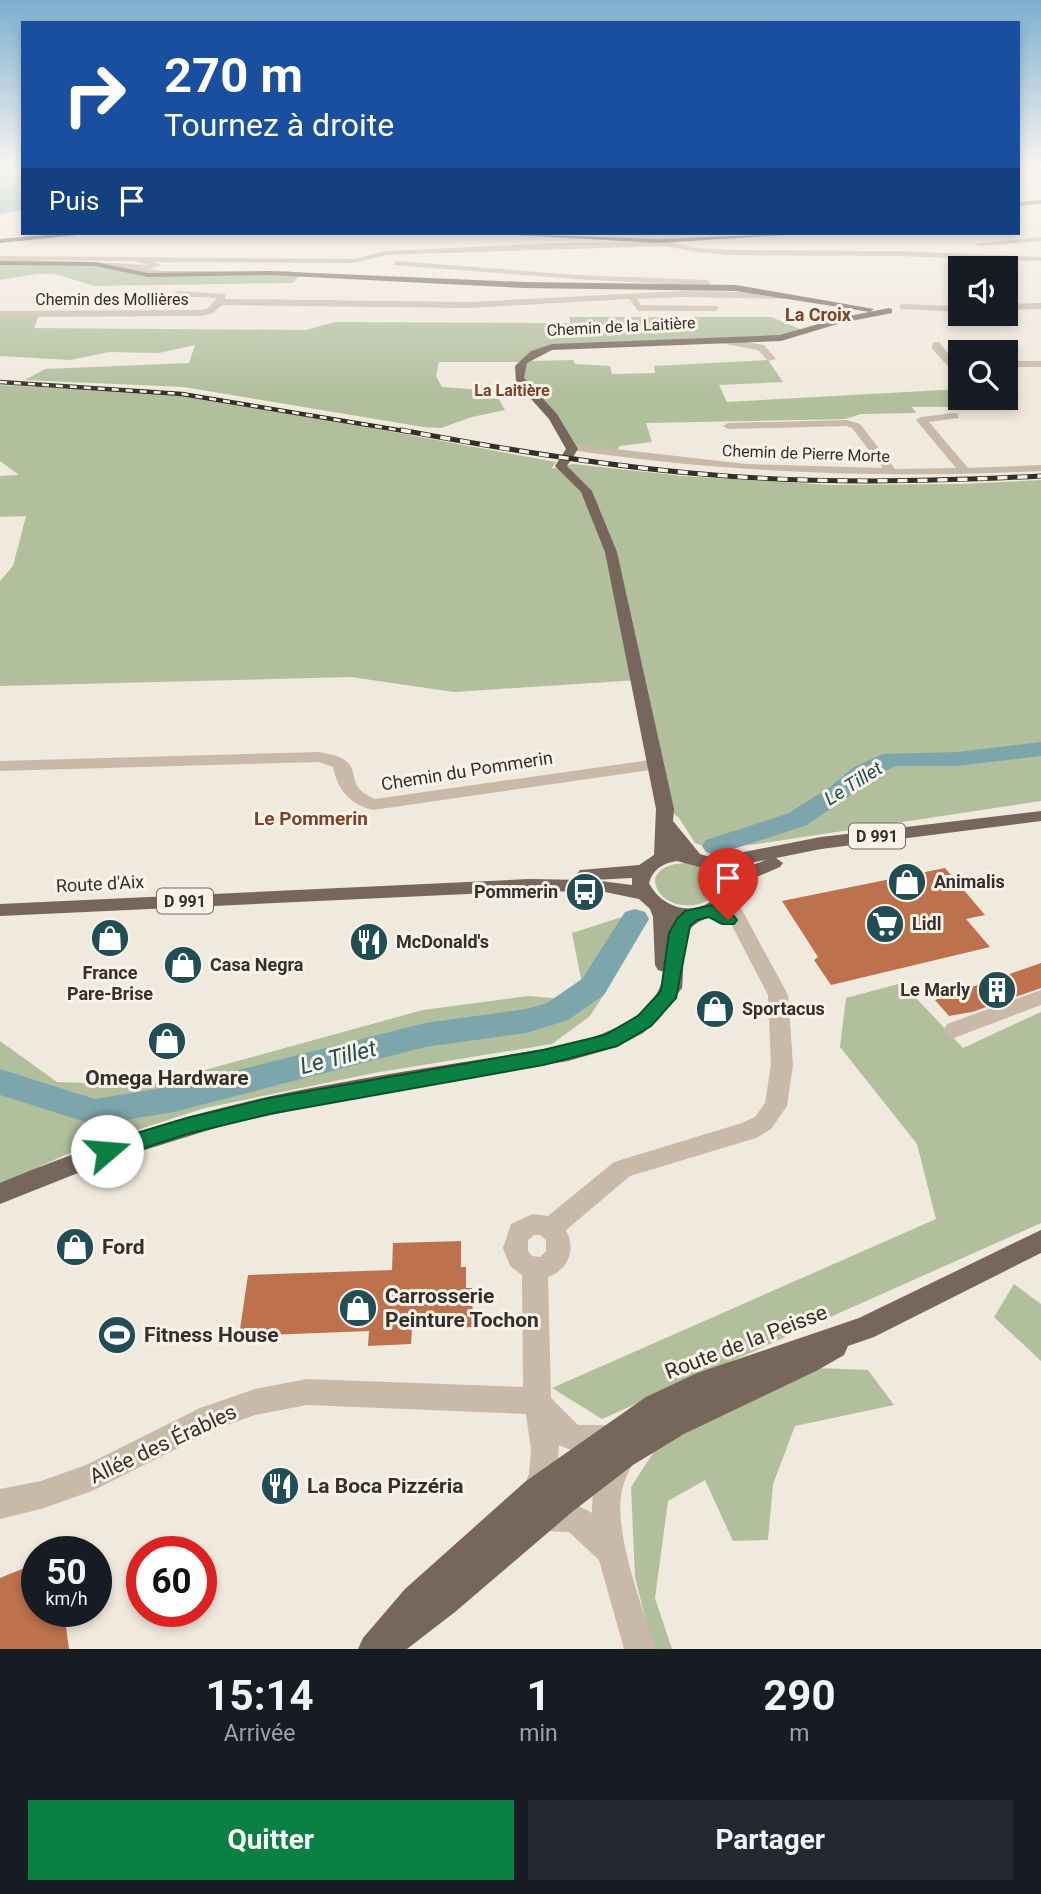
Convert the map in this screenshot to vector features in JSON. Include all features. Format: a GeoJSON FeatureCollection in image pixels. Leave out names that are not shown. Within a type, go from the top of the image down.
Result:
{"type":"FeatureCollection","features":[{"type":"Feature","properties":{"kind":"main road"},"geometry":{"type":"LineString","coordinates":[[0,260],[95,264],[148,275],[269,273],[512,285],[712,287],[793,296],[852,307],[903,309]]}},
{"type":"Feature","properties":{"kind":"main road"},"geometry":{"type":"LineString","coordinates":[[880,310],[888,305],[903,309]]}},
{"type":"Feature","properties":{"kind":"main road","name":"Chemin de la Laitière"},"geometry":{"type":"LineString","coordinates":[[571,448],[545,407],[519,379],[522,365],[533,354],[556,346],[788,337],[880,310]]}},
{"type":"Feature","properties":{"kind":"main road"},"geometry":{"type":"LineString","coordinates":[[571,448],[561,468],[586,491],[611,552],[657,764],[665,822],[663,857]]}},
{"type":"Feature","properties":{"kind":"main road","name":"D 991"},"geometry":{"type":"LineString","coordinates":[[713,864],[821,843],[1041,816]]}},
{"type":"Feature","properties":{"kind":"main road"},"geometry":{"type":"LineString","coordinates":[[665,822],[692,856]]}},
{"type":"Feature","properties":{"kind":"main road","name":"D 991"},"geometry":{"type":"LineString","coordinates":[[722,897],[757,868],[798,857],[1041,824]]}},
{"type":"Feature","properties":{"kind":"main road"},"geometry":{"type":"LineString","coordinates":[[0,1194],[107,1151],[219,1118],[306,1099],[594,1047],[634,1029],[660,1003],[672,988],[678,933],[691,915],[722,897],[713,864],[692,856],[663,857],[642,872],[640,883],[643,893],[659,908],[663,917],[665,955],[660,1003]]}},
{"type":"Feature","properties":{"kind":"main road","name":"Route d'Aix"},"geometry":{"type":"LineString","coordinates":[[370,892],[530,875],[642,872]]}},
{"type":"Feature","properties":{"kind":"main road","name":"Route d'Aix"},"geometry":{"type":"LineString","coordinates":[[0,910],[554,884],[617,887],[643,893]]}},
{"type":"Feature","properties":{"kind":"main road"},"geometry":{"type":"LineString","coordinates":[[659,908],[691,915]]}},
{"type":"Feature","properties":{"kind":"main road"},"geometry":{"type":"LineString","coordinates":[[374,1649],[416,1600],[616,1446],[657,1434],[814,1358],[865,1328],[1041,1241]]}},
{"type":"Feature","properties":{"kind":"main road"},"geometry":{"type":"LineString","coordinates":[[381,1649],[425,1619],[539,1504]]}},
{"type":"Feature","properties":{"kind":"street"},"geometry":{"type":"LineString","coordinates":[[361,260],[367,256],[386,253],[582,244]]}},
{"type":"Feature","properties":{"kind":"street"},"geometry":{"type":"LineString","coordinates":[[693,244],[780,254],[876,253],[1041,259]]}},
{"type":"Feature","properties":{"kind":"street"},"geometry":{"type":"LineString","coordinates":[[0,260],[361,260],[576,277],[742,285],[793,296]]}},
{"type":"Feature","properties":{"kind":"street"},"geometry":{"type":"LineString","coordinates":[[95,264],[145,269],[157,265],[135,260]]}},
{"type":"Feature","properties":{"kind":"street","name":"Chemin des Mollières"},"geometry":{"type":"LineString","coordinates":[[0,314],[201,313],[210,312],[222,296],[176,294]]}},
{"type":"Feature","properties":{"kind":"street","name":"Chemin des Mollières"},"geometry":{"type":"LineString","coordinates":[[220,302],[464,305],[683,294],[793,296]]}},
{"type":"Feature","properties":{"kind":"street"},"geometry":{"type":"LineString","coordinates":[[318,304],[322,295],[370,295]]}},
{"type":"Feature","properties":{"kind":"street"},"geometry":{"type":"LineString","coordinates":[[631,297],[638,308],[715,308]]}},
{"type":"Feature","properties":{"kind":"street"},"geometry":{"type":"LineString","coordinates":[[1018,307],[1041,306]]}},
{"type":"Feature","properties":{"kind":"street"},"geometry":{"type":"LineString","coordinates":[[903,309],[948,309]]}},
{"type":"Feature","properties":{"kind":"street"},"geometry":{"type":"LineString","coordinates":[[717,340],[761,347],[771,359]]}},
{"type":"Feature","properties":{"kind":"street"},"geometry":{"type":"LineString","coordinates":[[936,344],[948,361]]}},
{"type":"Feature","properties":{"kind":"street"},"geometry":{"type":"LineString","coordinates":[[1018,364],[1041,364]]}},
{"type":"Feature","properties":{"kind":"street"},"geometry":{"type":"LineString","coordinates":[[954,416],[921,420],[966,472]]}},
{"type":"Feature","properties":{"kind":"street"},"geometry":{"type":"LineString","coordinates":[[728,426],[846,423],[856,426],[892,473]]}},
{"type":"Feature","properties":{"kind":"street","name":"Chemin de Pierre Morte"},"geometry":{"type":"LineString","coordinates":[[571,448],[699,464],[892,473],[1041,468]]}},
{"type":"Feature","properties":{"kind":"street","name":"Chemin du Pommerin"},"geometry":{"type":"LineString","coordinates":[[0,766],[319,757],[341,765],[344,785],[349,793],[373,805],[657,764]]}},
{"type":"Feature","properties":{"kind":"street"},"geometry":{"type":"LineString","coordinates":[[551,1228],[597,1187],[622,1169],[748,1131],[764,1123],[776,1106],[782,1065],[778,995],[722,897]]}},
{"type":"Feature","properties":{"kind":"street"},"geometry":{"type":"LineString","coordinates":[[954,1030],[1041,997]]}},
{"type":"Feature","properties":{"kind":"street"},"geometry":{"type":"LineString","coordinates":[[530,1225],[551,1228],[560,1239],[560,1253],[550,1264],[535,1266],[525,1263],[517,1256],[514,1247],[521,1230],[530,1225]]}},
{"type":"Feature","properties":{"kind":"street"},"geometry":{"type":"LineString","coordinates":[[535,1266],[534,1346],[537,1401],[547,1459],[539,1504],[576,1518],[613,1553]]}},
{"type":"Feature","properties":{"kind":"street","name":"Allée des Érables"},"geometry":{"type":"LineString","coordinates":[[0,1504],[41,1495],[92,1477],[210,1418],[255,1402],[307,1392],[537,1401]]}},
{"type":"Feature","properties":{"kind":"street"},"geometry":{"type":"LineString","coordinates":[[537,1401],[557,1429],[574,1439],[616,1446],[606,1513],[613,1553],[640,1649]]}},
{"type":"Feature","properties":{"kind":"green space"},"geometry":{"type":"Polygon","coordinates":[[[0,259],[107,263],[162,271],[289,271],[299,276],[293,283],[95,286],[55,274],[0,280],[0,259]]]}},
{"type":"Feature","properties":{"kind":"green space"},"geometry":{"type":"Polygon","coordinates":[[[39,315],[34,328],[306,330],[335,322],[570,323],[570,317],[771,317],[805,331],[788,337],[551,346],[531,361],[573,360],[575,364],[610,366],[612,374],[655,373],[654,366],[768,360],[783,382],[719,385],[727,402],[948,390],[948,407],[912,407],[916,413],[861,414],[845,419],[646,423],[652,442],[620,446],[614,454],[571,447],[519,379],[524,362],[439,362],[436,376],[442,387],[494,391],[505,410],[472,417],[441,428],[423,427],[184,387],[25,380],[45,369],[189,363],[195,345],[159,353],[109,352],[70,360],[0,356],[0,316],[39,315]]]}},
{"type":"Feature","properties":{"kind":"green space"},"geometry":{"type":"Polygon","coordinates":[[[0,385],[171,394],[556,462],[551,469],[573,464],[683,476],[832,485],[1041,480],[1041,801],[712,849],[695,843],[679,818],[664,806],[639,680],[454,692],[351,677],[0,686],[0,581],[13,566],[26,516],[0,517],[0,476],[19,475],[0,461],[0,385]]]}},
{"type":"Feature","properties":{"kind":"green space"},"geometry":{"type":"Polygon","coordinates":[[[685,863],[706,870],[716,882],[717,888],[703,903],[682,905],[672,902],[663,897],[657,888],[655,878],[660,871],[671,865],[685,863]]]}},
{"type":"Feature","properties":{"kind":"green space"},"geometry":{"type":"Polygon","coordinates":[[[622,917],[638,927],[610,985],[590,1016],[552,1044],[374,1073],[205,1108],[78,1149],[0,1185],[0,1041],[57,1082],[150,1085],[423,1010],[528,996],[563,999],[583,989],[572,933],[622,917]]]}},
{"type":"Feature","properties":{"kind":"green space"},"geometry":{"type":"Polygon","coordinates":[[[902,983],[963,1048],[1041,1012],[1041,1223],[602,1419],[552,1388],[936,1219],[917,1144],[840,1047],[846,998],[902,983]]]}},
{"type":"Feature","properties":{"kind":"green space"},"geometry":{"type":"Polygon","coordinates":[[[1014,1284],[1041,1304],[1041,1361],[994,1317],[1014,1284]]]}},
{"type":"Feature","properties":{"kind":"green space"},"geometry":{"type":"Polygon","coordinates":[[[817,1368],[868,1370],[894,1405],[795,1426],[773,1484],[768,1540],[733,1541],[705,1480],[668,1501],[655,1598],[672,1649],[653,1649],[635,1577],[631,1487],[655,1450],[721,1414],[817,1368]]]}},
{"type":"Feature","properties":{"kind":"building","name":"Lidl"},"geometry":{"type":"Polygon","coordinates":[[[945,868],[985,915],[966,919],[990,947],[831,985],[814,960],[818,957],[782,901],[945,868]]]}},
{"type":"Feature","properties":{"kind":"building","name":"Le Marly"},"geometry":{"type":"Polygon","coordinates":[[[1041,963],[1041,988],[972,1012],[949,1016],[935,1000],[1041,963]]]}},
{"type":"Feature","properties":{"kind":"building","name":"Carrosserie Peinture Tochon"},"geometry":{"type":"Polygon","coordinates":[[[461,1241],[461,1267],[466,1267],[466,1288],[472,1288],[473,1327],[412,1329],[411,1344],[368,1346],[369,1331],[239,1336],[248,1275],[392,1270],[393,1243],[461,1241]]]}},
{"type":"Feature","properties":{"kind":"building"},"geometry":{"type":"Polygon","coordinates":[[[21,1569],[21,1627],[66,1627],[69,1649],[0,1649],[0,1578],[21,1569]]]}},
{"type":"Feature","properties":{"kind":"waterway","name":"Le Tillet"},"geometry":{"type":"LineString","coordinates":[[715,846],[798,819],[839,792],[863,772],[892,759],[957,759],[1041,749]]}},
{"type":"Feature","properties":{"kind":"waterway","name":"Le Tillet"},"geometry":{"type":"LineString","coordinates":[[0,1082],[95,1112],[174,1099],[425,1035],[526,1021],[557,1012],[593,987],[635,919]]}},
{"type":"Feature","properties":{"kind":"railway"},"geometry":{"type":"LineString","coordinates":[[0,382],[182,394],[410,432]]}},
{"type":"Feature","properties":{"kind":"railway"},"geometry":{"type":"LineString","coordinates":[[401,430],[581,460],[734,477],[866,481],[1041,476]]}},
{"type":"Feature","properties":{"kind":"place","name":"Animalis"},"geometry":{"type":"Point","coordinates":[907,882]}},
{"type":"Feature","properties":{"kind":"place","name":"Pommerin"},"geometry":{"type":"Point","coordinates":[585,892]}},
{"type":"Feature","properties":{"kind":"place","name":"Lidl"},"geometry":{"type":"Point","coordinates":[885,924]}},
{"type":"Feature","properties":{"kind":"place","name":"France Pare-Brise"},"geometry":{"type":"Point","coordinates":[110,938]}},
{"type":"Feature","properties":{"kind":"place","name":"McDonald's"},"geometry":{"type":"Point","coordinates":[369,942]}},
{"type":"Feature","properties":{"kind":"place","name":"Casa Negra"},"geometry":{"type":"Point","coordinates":[183,965]}},
{"type":"Feature","properties":{"kind":"place","name":"Le Marly"},"geometry":{"type":"Point","coordinates":[997,990]}},
{"type":"Feature","properties":{"kind":"place","name":"Sportacus"},"geometry":{"type":"Point","coordinates":[715,1009]}},
{"type":"Feature","properties":{"kind":"place","name":"Omega Hardware"},"geometry":{"type":"Point","coordinates":[167,1041]}},
{"type":"Feature","properties":{"kind":"place","name":"Ford"},"geometry":{"type":"Point","coordinates":[75,1247]}},
{"type":"Feature","properties":{"kind":"place","name":"Carrosserie Peinture Tochon"},"geometry":{"type":"Point","coordinates":[358,1308]}},
{"type":"Feature","properties":{"kind":"place","name":"Fitness House"},"geometry":{"type":"Point","coordinates":[117,1335]}},
{"type":"Feature","properties":{"kind":"place","name":"La Boca Pizzéria"},"geometry":{"type":"Point","coordinates":[280,1486]}},
{"type":"Feature","properties":{"kind":"district","name":"La Croix"},"geometry":{"type":"Point","coordinates":[818,315]}},
{"type":"Feature","properties":{"kind":"district","name":"La Laitière"},"geometry":{"type":"Point","coordinates":[512,390]}},
{"type":"Feature","properties":{"kind":"district","name":"Le Pommerin"},"geometry":{"type":"Point","coordinates":[311,818]}},
{"type":"Feature","properties":{"kind":"route"},"geometry":{"type":"LineString","coordinates":[[107,1151],[187,1126],[269,1106],[594,1047],[645,1021],[670,993],[678,933],[691,915],[712,911],[728,920]]}}]}
